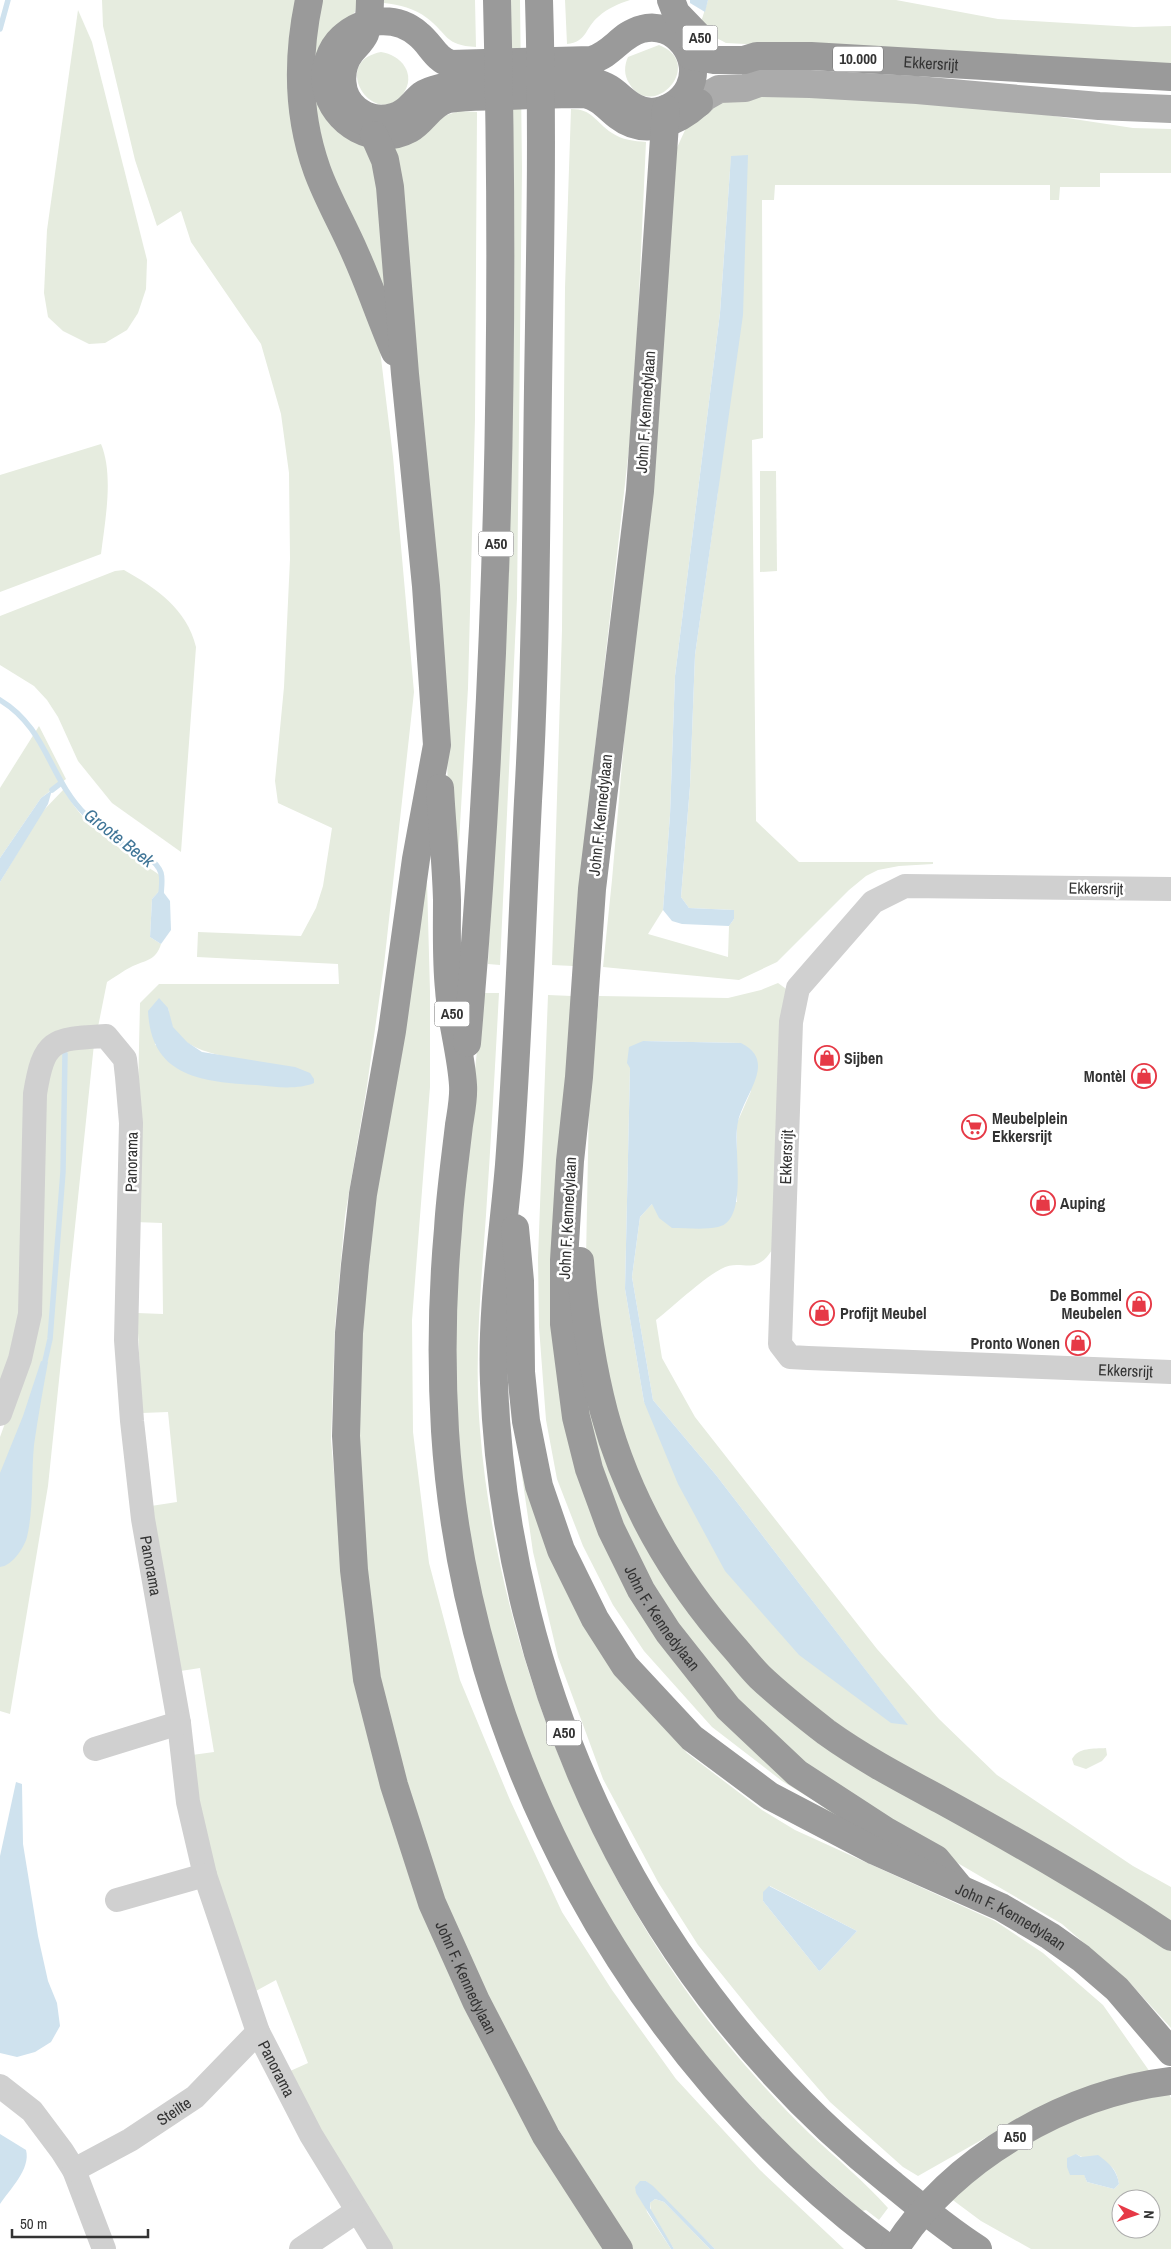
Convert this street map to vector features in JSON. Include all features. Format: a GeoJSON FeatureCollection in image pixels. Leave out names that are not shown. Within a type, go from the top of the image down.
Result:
{"type":"FeatureCollection","features":[{"type":"Feature","properties":{"kind":"highway"},"geometry":{"type":"LineString","coordinates":[[309,0],[304,25],[300,77],[304,122],[317,170],[356,254],[405,374]]}},
{"type":"Feature","properties":{"kind":"highway","name":"A50"},"geometry":{"type":"LineString","coordinates":[[497,0],[500,174],[495,607],[486,800],[464,1087],[448,1229],[442,1332],[445,1431],[452,1497],[469,1593],[486,1661],[510,1739],[526,1780],[583,1898],[636,1984],[698,2068],[777,2155],[879,2241]]}},
{"type":"Feature","properties":{"kind":"highway","name":"A50"},"geometry":{"type":"LineString","coordinates":[[539,0],[539,314],[535,601],[529,789],[509,1165],[494,1322],[493,1374],[502,1492],[512,1553],[538,1660],[580,1773],[611,1839],[660,1923],[711,1998],[779,2081],[820,2124],[902,2192],[972,2245]]}},
{"type":"Feature","properties":{"kind":"highway","name":"A50"},"geometry":{"type":"LineString","coordinates":[[660,0],[666,30]]}},
{"type":"Feature","properties":{"kind":"highway","name":"A50"},"geometry":{"type":"LineString","coordinates":[[671,0],[676,13],[707,46],[724,51],[744,51],[757,56]]}},
{"type":"Feature","properties":{"kind":"highway"},"geometry":{"type":"LineString","coordinates":[[369,11],[362,40],[350,53],[343,72],[342,84],[345,96],[353,107],[374,119],[403,114],[424,94],[431,90],[467,82],[574,79],[605,86],[630,106],[665,117],[678,102],[695,94],[691,56],[682,41],[666,30],[651,28],[636,30],[622,39],[603,57],[591,60],[574,79]]}},
{"type":"Feature","properties":{"kind":"highway"},"geometry":{"type":"LineString","coordinates":[[369,11],[383,21],[403,24],[418,33],[443,61],[467,82]]}},
{"type":"Feature","properties":{"kind":"highway"},"geometry":{"type":"LineString","coordinates":[[369,11],[336,45],[326,70],[329,100],[345,122],[374,135],[400,133],[420,122],[439,103],[446,100],[467,82]]}},
{"type":"Feature","properties":{"kind":"highway","name":"Ekkersrijt"},"geometry":{"type":"LineString","coordinates":[[691,56],[714,60],[744,60],[757,56],[811,56],[1171,77]]}},
{"type":"Feature","properties":{"kind":"highway","name":"John F. Kennedylaan"},"geometry":{"type":"LineString","coordinates":[[665,117],[640,491],[592,889],[579,1077],[570,1162],[564,1260],[564,1324],[576,1417],[590,1469],[611,1529],[641,1590],[668,1632],[728,1708],[797,1773],[886,1832],[936,1859],[959,1887],[1034,1926],[1081,1958],[1117,1989],[1170,2051]]}},
{"type":"Feature","properties":{"kind":"highway","name":"John F. Kennedylaan"},"geometry":{"type":"LineString","coordinates":[[374,135],[385,160],[390,187],[405,374],[426,586],[437,745],[416,859],[392,1031],[363,1194],[348,1333],[346,1436],[348,1501],[354,1570],[367,1679],[394,1785],[432,1903],[476,2002],[546,2136],[619,2249]]}},
{"type":"Feature","properties":{"kind":"highway","name":"A50"},"geometry":{"type":"LineString","coordinates":[[437,745],[446,895],[449,990],[464,1087]]}},
{"type":"Feature","properties":{"kind":"highway"},"geometry":{"type":"LineString","coordinates":[[579,1077],[580,1261],[585,1322],[604,1413],[622,1465],[645,1518],[674,1570],[707,1616],[759,1676],[827,1732],[905,1782],[1116,1900],[1171,1937]]}},
{"type":"Feature","properties":{"kind":"highway","name":"A50"},"geometry":{"type":"LineString","coordinates":[[509,1165],[520,1280],[521,1372],[526,1421],[532,1454],[539,1486],[561,1550],[595,1619],[625,1666],[692,1738],[770,1796],[875,1851],[959,1887]]}},
{"type":"Feature","properties":{"kind":"highway","name":"A50"},"geometry":{"type":"LineString","coordinates":[[895,2249],[908,2228],[932,2200],[974,2165],[1030,2127],[1081,2103],[1118,2092],[1171,2081]]}},
{"type":"Feature","properties":{"kind":"main road","name":"Ekkersrijt"},"geometry":{"type":"LineString","coordinates":[[695,94],[703,80],[745,78],[759,83],[907,89],[1099,106],[1171,109]]}},
{"type":"Feature","properties":{"kind":"street","name":"Ekkersrijt"},"geometry":{"type":"LineString","coordinates":[[1171,888],[905,886],[873,902],[798,988],[791,1022],[780,1344],[790,1357],[1171,1372]]}},
{"type":"Feature","properties":{"kind":"street","name":"Panorama"},"geometry":{"type":"LineString","coordinates":[[0,1414],[20,1359],[30,1314],[35,1094],[40,1067],[48,1051],[57,1042],[68,1038],[106,1036],[125,1059],[127,1077],[131,1123],[126,1340],[132,1412],[143,1519],[179,1724],[188,1802],[205,1875],[258,2032],[311,2135],[381,2249]]}},
{"type":"Feature","properties":{"kind":"street"},"geometry":{"type":"LineString","coordinates":[[95,1749],[179,1724]]}},
{"type":"Feature","properties":{"kind":"street"},"geometry":{"type":"LineString","coordinates":[[117,1900],[205,1875]]}},
{"type":"Feature","properties":{"kind":"street","name":"Steilte"},"geometry":{"type":"LineString","coordinates":[[74,2170],[130,2140],[195,2097],[258,2032]]}},
{"type":"Feature","properties":{"kind":"street"},"geometry":{"type":"LineString","coordinates":[[0,2086],[32,2111],[74,2170],[104,2249]]}},
{"type":"Feature","properties":{"kind":"street"},"geometry":{"type":"LineString","coordinates":[[301,2249],[357,2211]]}},
{"type":"Feature","properties":{"kind":"shaded area"},"geometry":{"type":"Polygon","coordinates":[[[102,0],[302,0],[292,78],[380,350],[393,457],[414,692],[384,965],[367,1086],[345,1216],[335,1326],[331,1440],[343,1574],[384,1787],[606,2249],[387,2249],[288,2072],[308,2063],[276,1980],[252,1993],[207,1856],[192,1755],[214,1752],[200,1668],[174,1672],[151,1506],[177,1502],[168,1412],[142,1413],[137,1313],[163,1314],[162,1223],[135,1222],[140,1003],[159,984],[339,984],[338,964],[197,957],[198,932],[301,936],[316,908],[323,886],[332,828],[278,803],[275,781],[284,687],[290,559],[289,473],[281,414],[261,344],[191,242],[181,211],[157,226],[135,160],[103,26],[102,0]],[[168,1008],[155,1045],[224,1056],[202,1050],[183,1039],[173,1028],[168,1008]]]}},
{"type":"Feature","properties":{"kind":"shaded area"},"geometry":{"type":"Polygon","coordinates":[[[317,0],[358,0],[355,12],[348,19],[359,138],[377,159],[388,326],[334,193],[308,77],[317,0]]]}},
{"type":"Feature","properties":{"kind":"shaded area"},"geometry":{"type":"Polygon","coordinates":[[[384,0],[475,0],[476,47],[452,41],[422,15],[407,8],[384,3],[384,0]]]}},
{"type":"Feature","properties":{"kind":"shaded area"},"geometry":{"type":"Polygon","coordinates":[[[508,0],[520,0],[522,169],[517,598],[500,965],[488,964],[505,599],[508,0]]]}},
{"type":"Feature","properties":{"kind":"shaded area"},"geometry":{"type":"Polygon","coordinates":[[[565,0],[630,0],[606,11],[594,21],[582,37],[574,43],[567,44],[565,0]]]}},
{"type":"Feature","properties":{"kind":"shaded area"},"geometry":{"type":"Polygon","coordinates":[[[708,0],[896,0],[998,19],[1134,27],[1171,26],[1171,67],[726,43],[709,34],[701,22],[708,0]]]}},
{"type":"Feature","properties":{"kind":"shaded area"},"geometry":{"type":"Polygon","coordinates":[[[78,10],[92,42],[147,260],[146,289],[138,313],[127,330],[105,343],[89,344],[63,331],[48,317],[44,293],[47,230],[78,10]]]}},
{"type":"Feature","properties":{"kind":"shaded area"},"geometry":{"type":"Polygon","coordinates":[[[659,45],[672,54],[678,65],[677,76],[671,86],[661,94],[650,97],[639,94],[629,83],[625,74],[628,57],[659,45]]]}},
{"type":"Feature","properties":{"kind":"shaded area"},"geometry":{"type":"Polygon","coordinates":[[[381,52],[400,61],[407,73],[407,87],[403,94],[392,103],[380,104],[370,100],[362,91],[357,79],[358,68],[366,58],[381,52]]]}},
{"type":"Feature","properties":{"kind":"shaded area"},"geometry":{"type":"Polygon","coordinates":[[[741,93],[987,106],[1133,128],[1171,129],[1171,173],[1100,173],[1100,187],[1060,187],[1059,200],[1050,200],[1050,185],[775,185],[774,200],[762,200],[763,438],[752,440],[756,821],[799,862],[933,862],[933,864],[899,866],[878,870],[866,876],[849,890],[777,962],[739,980],[603,967],[675,152],[686,128],[709,104],[741,93]],[[731,156],[720,313],[675,676],[670,815],[663,910],[648,934],[728,957],[729,926],[734,919],[734,910],[689,908],[681,897],[690,786],[695,655],[718,491],[731,156]]]}},
{"type":"Feature","properties":{"kind":"shaded area"},"geometry":{"type":"Polygon","coordinates":[[[571,109],[584,111],[606,129],[620,137],[646,142],[634,404],[593,767],[573,966],[552,965],[562,630],[565,288],[571,109]]]}},
{"type":"Feature","properties":{"kind":"shaded area"},"geometry":{"type":"Polygon","coordinates":[[[459,111],[477,112],[475,419],[468,688],[456,894],[451,894],[447,759],[394,148],[424,135],[444,116],[459,111]]]}},
{"type":"Feature","properties":{"kind":"shaded area"},"geometry":{"type":"Polygon","coordinates":[[[101,444],[105,456],[108,484],[101,554],[0,592],[0,475],[101,444]]]}},
{"type":"Feature","properties":{"kind":"shaded area"},"geometry":{"type":"Polygon","coordinates":[[[760,471],[776,471],[777,571],[760,572],[760,471]]]}},
{"type":"Feature","properties":{"kind":"shaded area"},"geometry":{"type":"Polygon","coordinates":[[[124,570],[147,584],[169,601],[185,621],[196,647],[181,852],[112,803],[78,761],[58,717],[47,700],[34,686],[0,665],[0,616],[115,571],[124,570]]]}},
{"type":"Feature","properties":{"kind":"shaded area"},"geometry":{"type":"Polygon","coordinates":[[[39,726],[66,779],[41,798],[0,858],[0,788],[39,726]]]}},
{"type":"Feature","properties":{"kind":"shaded area"},"geometry":{"type":"Polygon","coordinates":[[[64,789],[72,803],[94,828],[161,876],[161,889],[152,899],[150,937],[161,944],[153,957],[107,982],[98,1027],[35,1061],[25,1293],[0,1393],[0,882],[41,813],[64,789]]]}},
{"type":"Feature","properties":{"kind":"shaded area"},"geometry":{"type":"Polygon","coordinates":[[[422,881],[427,881],[430,1087],[412,1320],[413,1432],[429,1563],[460,1680],[510,1800],[562,1912],[612,1990],[676,2079],[760,2170],[844,2249],[715,2249],[646,2181],[640,2181],[647,2212],[671,2249],[633,2249],[554,2122],[484,1998],[441,1893],[406,1783],[379,1677],[364,1568],[355,1329],[422,881]]]}},
{"type":"Feature","properties":{"kind":"shaded area"},"geometry":{"type":"Polygon","coordinates":[[[778,983],[789,991],[772,1250],[759,1263],[748,1266],[728,1266],[721,1269],[656,1320],[662,1358],[695,1417],[877,1649],[939,1719],[997,1775],[1133,1866],[1171,1887],[1171,1930],[946,1797],[767,1676],[652,1515],[611,1411],[586,1259],[589,1101],[599,996],[728,998],[761,990],[778,983]],[[643,1041],[630,1068],[625,1289],[644,1402],[907,1724],[716,1475],[653,1400],[632,1277],[640,1217],[652,1204],[737,1202],[737,1123],[751,1091],[741,1043],[643,1041]]]}},
{"type":"Feature","properties":{"kind":"shaded area"},"geometry":{"type":"Polygon","coordinates":[[[483,993],[499,993],[479,1322],[478,1403],[490,1511],[507,1593],[530,1675],[559,1756],[594,1834],[634,1909],[679,1980],[728,2045],[768,2091],[888,2208],[879,2220],[866,2210],[862,2211],[788,2146],[702,2053],[644,1974],[594,1894],[541,1788],[499,1669],[473,1558],[455,1430],[454,1320],[459,1224],[483,993]]]}},
{"type":"Feature","properties":{"kind":"shaded area"},"geometry":{"type":"Polygon","coordinates":[[[548,995],[572,996],[570,1418],[665,1641],[883,1835],[835,1816],[782,1781],[712,1727],[644,1651],[613,1605],[583,1546],[557,1479],[546,1420],[539,1327],[538,1258],[548,995]]]}},
{"type":"Feature","properties":{"kind":"shaded area"},"geometry":{"type":"Polygon","coordinates":[[[94,1044],[48,1486],[10,1714],[0,1711],[0,1437],[13,1401],[40,1090],[53,1058],[65,1045],[94,1044]]]}},
{"type":"Feature","properties":{"kind":"shaded area"},"geometry":{"type":"Polygon","coordinates":[[[579,1323],[616,1467],[759,1683],[1171,1943],[1171,2028],[1129,1982],[1062,1924],[949,1858],[801,1764],[738,1705],[648,1586],[581,1415],[579,1323]]]}},
{"type":"Feature","properties":{"kind":"shaded area"},"geometry":{"type":"Polygon","coordinates":[[[519,1455],[617,1671],[687,1753],[762,1810],[795,1830],[995,1921],[1043,1953],[1103,2005],[1150,2072],[1022,2117],[918,2176],[903,2167],[830,2102],[757,2018],[698,1945],[658,1882],[603,1779],[558,1657],[533,1552],[519,1455]],[[770,1886],[763,1901],[819,1971],[857,1931],[770,1886]]]}},
{"type":"Feature","properties":{"kind":"shaded area"},"geometry":{"type":"Polygon","coordinates":[[[1106,1748],[1107,1755],[1102,1761],[1086,1769],[1074,1765],[1072,1759],[1078,1752],[1087,1749],[1106,1748]]]}},
{"type":"Feature","properties":{"kind":"shaded area"},"geometry":{"type":"Polygon","coordinates":[[[1169,2094],[1171,2098],[1171,2249],[1031,2249],[981,2221],[946,2195],[1035,2134],[1084,2112],[1169,2094]],[[1076,2154],[1087,2182],[1114,2189],[1119,2184],[1117,2175],[1108,2164],[1083,2158],[1076,2154]]]}},
{"type":"Feature","properties":{"kind":"shaded area"},"geometry":{"type":"Polygon","coordinates":[[[655,2199],[664,2202],[710,2249],[674,2249],[651,2213],[650,2203],[655,2199]]]}},
{"type":"Feature","properties":{"kind":"water"},"geometry":{"type":"Polygon","coordinates":[[[690,0],[708,0],[705,12],[690,3],[690,0]]]}},
{"type":"Feature","properties":{"kind":"water"},"geometry":{"type":"Polygon","coordinates":[[[748,155],[743,315],[695,655],[690,786],[681,897],[689,908],[734,910],[734,919],[729,926],[682,924],[672,921],[663,910],[670,815],[675,676],[720,313],[731,156],[748,155]]]}},
{"type":"Feature","properties":{"kind":"water"},"geometry":{"type":"Polygon","coordinates":[[[52,790],[48,804],[0,882],[0,858],[41,798],[52,790]]]}},
{"type":"Feature","properties":{"kind":"water"},"geometry":{"type":"Polygon","coordinates":[[[161,889],[170,901],[171,930],[161,944],[150,937],[152,899],[161,889]]]}},
{"type":"Feature","properties":{"kind":"water"},"geometry":{"type":"Polygon","coordinates":[[[159,998],[168,1008],[173,1027],[187,1042],[202,1052],[295,1067],[310,1073],[314,1083],[301,1087],[236,1084],[199,1078],[183,1072],[169,1063],[159,1050],[151,1033],[148,1011],[159,998]]]}},
{"type":"Feature","properties":{"kind":"water"},"geometry":{"type":"Polygon","coordinates":[[[643,1041],[741,1043],[752,1050],[757,1059],[758,1069],[756,1079],[738,1122],[737,1197],[734,1211],[728,1222],[713,1228],[672,1228],[659,1218],[652,1204],[640,1217],[632,1277],[653,1400],[716,1475],[908,1725],[891,1723],[799,1655],[725,1571],[678,1484],[644,1402],[625,1289],[630,1068],[627,1063],[629,1047],[643,1041]]]}},
{"type":"Feature","properties":{"kind":"water"},"geometry":{"type":"Polygon","coordinates":[[[41,1361],[48,1362],[34,1445],[32,1503],[27,1537],[17,1556],[9,1563],[0,1567],[0,1473],[23,1416],[41,1361]]]}},
{"type":"Feature","properties":{"kind":"water"},"geometry":{"type":"Polygon","coordinates":[[[16,1782],[22,1784],[23,1844],[38,1936],[48,1981],[57,2003],[60,2026],[51,2042],[35,2052],[17,2057],[0,2053],[0,1856],[16,1782]]]}},
{"type":"Feature","properties":{"kind":"water"},"geometry":{"type":"Polygon","coordinates":[[[769,1886],[857,1931],[819,1971],[763,1901],[763,1892],[769,1886]]]}},
{"type":"Feature","properties":{"kind":"water"},"geometry":{"type":"Polygon","coordinates":[[[0,2134],[26,2150],[27,2157],[19,2178],[0,2204],[0,2134]]]}},
{"type":"Feature","properties":{"kind":"water"},"geometry":{"type":"Polygon","coordinates":[[[1076,2154],[1081,2157],[1098,2155],[1112,2167],[1119,2184],[1114,2189],[1087,2182],[1084,2175],[1070,2175],[1067,2167],[1067,2158],[1076,2154]]]}},
{"type":"Feature","properties":{"kind":"water"},"geometry":{"type":"Polygon","coordinates":[[[640,2181],[646,2181],[653,2186],[715,2249],[710,2249],[664,2202],[655,2199],[650,2203],[650,2208],[674,2249],[671,2249],[636,2193],[635,2187],[640,2181]]]}},
{"type":"Feature","properties":{"kind":"waterway"},"geometry":{"type":"LineString","coordinates":[[0,29],[8,0]]}},
{"type":"Feature","properties":{"kind":"waterway","name":"Groote Beek"},"geometry":{"type":"LineString","coordinates":[[0,700],[16,712],[28,725],[64,786],[86,815],[110,836],[154,862],[162,876],[161,896]]}},
{"type":"Feature","properties":{"kind":"waterway"},"geometry":{"type":"LineString","coordinates":[[52,790],[61,783]]}},
{"type":"Feature","properties":{"kind":"waterway"},"geometry":{"type":"LineString","coordinates":[[45,1361],[50,1339],[63,1172],[65,1054]]}},
{"type":"Feature","properties":{"kind":"place","name":"Sijben"},"geometry":{"type":"Point","coordinates":[827,1058]}},
{"type":"Feature","properties":{"kind":"place","name":"Montèl"},"geometry":{"type":"Point","coordinates":[1144,1076]}},
{"type":"Feature","properties":{"kind":"place","name":"Meubelplein Ekkersrijt"},"geometry":{"type":"Point","coordinates":[974,1127]}},
{"type":"Feature","properties":{"kind":"place","name":"Auping"},"geometry":{"type":"Point","coordinates":[1043,1203]}},
{"type":"Feature","properties":{"kind":"place","name":"De Bommel Meubelen"},"geometry":{"type":"Point","coordinates":[1139,1304]}},
{"type":"Feature","properties":{"kind":"place","name":"Profijt Meubel"},"geometry":{"type":"Point","coordinates":[822,1313]}},
{"type":"Feature","properties":{"kind":"place","name":"Pronto Wonen"},"geometry":{"type":"Point","coordinates":[1078,1343]}}]}
